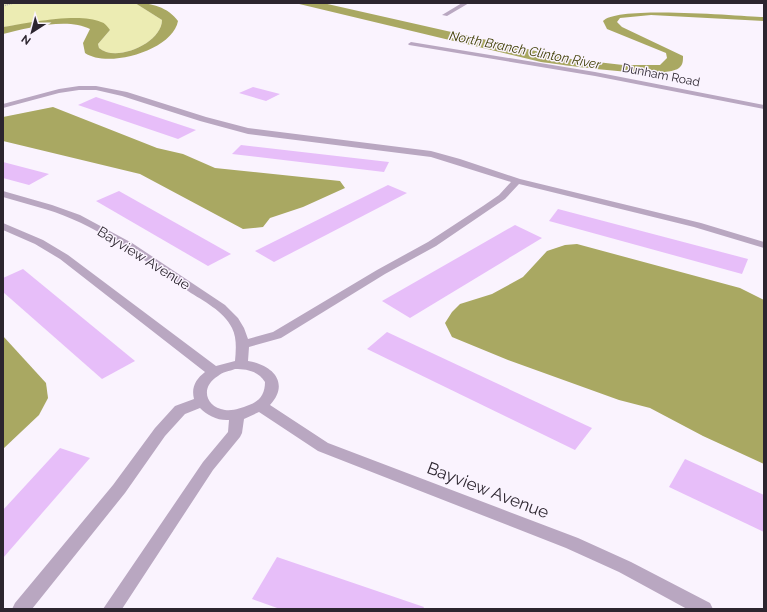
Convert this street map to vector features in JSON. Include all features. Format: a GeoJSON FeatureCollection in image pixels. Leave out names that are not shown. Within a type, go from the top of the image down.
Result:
{"type":"FeatureCollection","features":[{"type":"Feature","properties":{"kind":"street"},"geometry":{"type":"LineString","coordinates":[[445,15],[466,3]]}},
{"type":"Feature","properties":{"kind":"street","name":"Dunham Road"},"geometry":{"type":"LineString","coordinates":[[410,44],[595,74],[764,107]]}},
{"type":"Feature","properties":{"kind":"street"},"geometry":{"type":"LineString","coordinates":[[3,106],[68,90],[84,88],[103,89],[241,130],[430,154],[465,163],[516,181],[696,225],[764,245]]}},
{"type":"Feature","properties":{"kind":"street"},"geometry":{"type":"LineString","coordinates":[[243,344],[277,335],[375,276],[432,244],[502,197],[516,181]]}},
{"type":"Feature","properties":{"kind":"street","name":"Bayview Avenue"},"geometry":{"type":"LineString","coordinates":[[3,194],[62,212],[90,224],[117,239],[211,301],[226,312],[237,326],[243,344],[241,365]]}},
{"type":"Feature","properties":{"kind":"street"},"geometry":{"type":"LineString","coordinates":[[3,226],[40,242],[64,257],[214,372]]}},
{"type":"Feature","properties":{"kind":"street"},"geometry":{"type":"LineString","coordinates":[[241,365],[250,366],[264,372],[272,382],[271,395],[254,410],[237,415],[219,414],[211,411],[201,402],[199,397],[200,386],[203,381],[214,372],[227,367],[241,365]]}},
{"type":"Feature","properties":{"kind":"street"},"geometry":{"type":"LineString","coordinates":[[21,609],[119,489],[160,432],[180,410],[201,402]]}},
{"type":"Feature","properties":{"kind":"street","name":"Bayview Avenue"},"geometry":{"type":"LineString","coordinates":[[260,406],[324,447],[572,543],[625,567],[704,609]]}},
{"type":"Feature","properties":{"kind":"street"},"geometry":{"type":"LineString","coordinates":[[112,609],[208,466],[235,433],[237,415]]}},
{"type":"Feature","properties":{"kind":"path"},"geometry":{"type":"LineString","coordinates":[[3,6],[13,3]]}},
{"type":"Feature","properties":{"kind":"green space"},"geometry":{"type":"Polygon","coordinates":[[[3,3],[135,3],[162,20],[160,28],[155,36],[147,43],[126,52],[116,53],[107,52],[99,48],[98,44],[110,30],[58,19],[3,27],[3,3]]]}},
{"type":"Feature","properties":{"kind":"water"},"geometry":{"type":"Polygon","coordinates":[[[135,3],[153,5],[164,9],[178,21],[174,31],[165,40],[138,54],[123,58],[109,59],[95,57],[85,53],[83,43],[90,29],[81,26],[70,24],[47,25],[3,34],[3,27],[25,23],[67,18],[92,19],[104,23],[110,30],[98,44],[99,48],[107,52],[126,52],[147,43],[155,36],[160,28],[162,20],[135,3]]]}},
{"type":"Feature","properties":{"kind":"water","name":"North Branch Clinton River"},"geometry":{"type":"Polygon","coordinates":[[[295,3],[323,3],[571,59],[623,65],[660,65],[667,58],[666,53],[607,29],[603,21],[613,16],[630,13],[653,12],[764,17],[764,21],[651,15],[620,18],[617,22],[622,27],[683,56],[682,63],[679,68],[654,73],[613,71],[541,62],[295,3]]]}},
{"type":"Feature","properties":{"kind":"water"},"geometry":{"type":"Polygon","coordinates":[[[53,107],[157,148],[183,154],[215,168],[340,181],[345,188],[303,207],[270,218],[263,227],[243,229],[140,174],[3,141],[3,117],[53,107]]]}},
{"type":"Feature","properties":{"kind":"water"},"geometry":{"type":"Polygon","coordinates":[[[577,244],[740,288],[764,300],[764,464],[703,436],[650,408],[619,400],[508,360],[452,337],[445,323],[452,312],[460,304],[492,294],[523,277],[547,251],[565,245],[577,244]]]}},
{"type":"Feature","properties":{"kind":"water"},"geometry":{"type":"Polygon","coordinates":[[[3,336],[46,383],[48,398],[39,415],[3,449],[3,336]]]}},
{"type":"Feature","properties":{"kind":"building"},"geometry":{"type":"Polygon","coordinates":[[[253,87],[280,94],[266,101],[239,93],[253,87]]]}},
{"type":"Feature","properties":{"kind":"building"},"geometry":{"type":"Polygon","coordinates":[[[96,97],[196,130],[178,139],[78,105],[96,97]]]}},
{"type":"Feature","properties":{"kind":"building"},"geometry":{"type":"Polygon","coordinates":[[[241,145],[389,162],[384,172],[232,154],[241,145]]]}},
{"type":"Feature","properties":{"kind":"building"},"geometry":{"type":"Polygon","coordinates":[[[3,162],[49,174],[29,185],[3,178],[3,162]]]}},
{"type":"Feature","properties":{"kind":"building"},"geometry":{"type":"Polygon","coordinates":[[[388,185],[407,193],[274,262],[255,251],[388,185]]]}},
{"type":"Feature","properties":{"kind":"building"},"geometry":{"type":"Polygon","coordinates":[[[119,191],[231,254],[208,266],[96,201],[119,191]]]}},
{"type":"Feature","properties":{"kind":"building"},"geometry":{"type":"Polygon","coordinates":[[[558,209],[748,259],[742,274],[549,221],[558,209]]]}},
{"type":"Feature","properties":{"kind":"building"},"geometry":{"type":"Polygon","coordinates":[[[515,225],[542,238],[410,318],[382,301],[515,225]]]}},
{"type":"Feature","properties":{"kind":"building"},"geometry":{"type":"Polygon","coordinates":[[[23,269],[135,361],[102,379],[3,292],[3,278],[23,269]]]}},
{"type":"Feature","properties":{"kind":"building"},"geometry":{"type":"Polygon","coordinates":[[[387,332],[592,428],[575,450],[367,349],[387,332]]]}},
{"type":"Feature","properties":{"kind":"building"},"geometry":{"type":"Polygon","coordinates":[[[60,448],[90,458],[3,558],[3,510],[60,448]]]}},
{"type":"Feature","properties":{"kind":"building"},"geometry":{"type":"Polygon","coordinates":[[[685,459],[764,495],[764,532],[669,487],[685,459]]]}},
{"type":"Feature","properties":{"kind":"building"},"geometry":{"type":"Polygon","coordinates":[[[277,557],[424,607],[423,609],[280,609],[252,599],[277,557]]]}}]}
